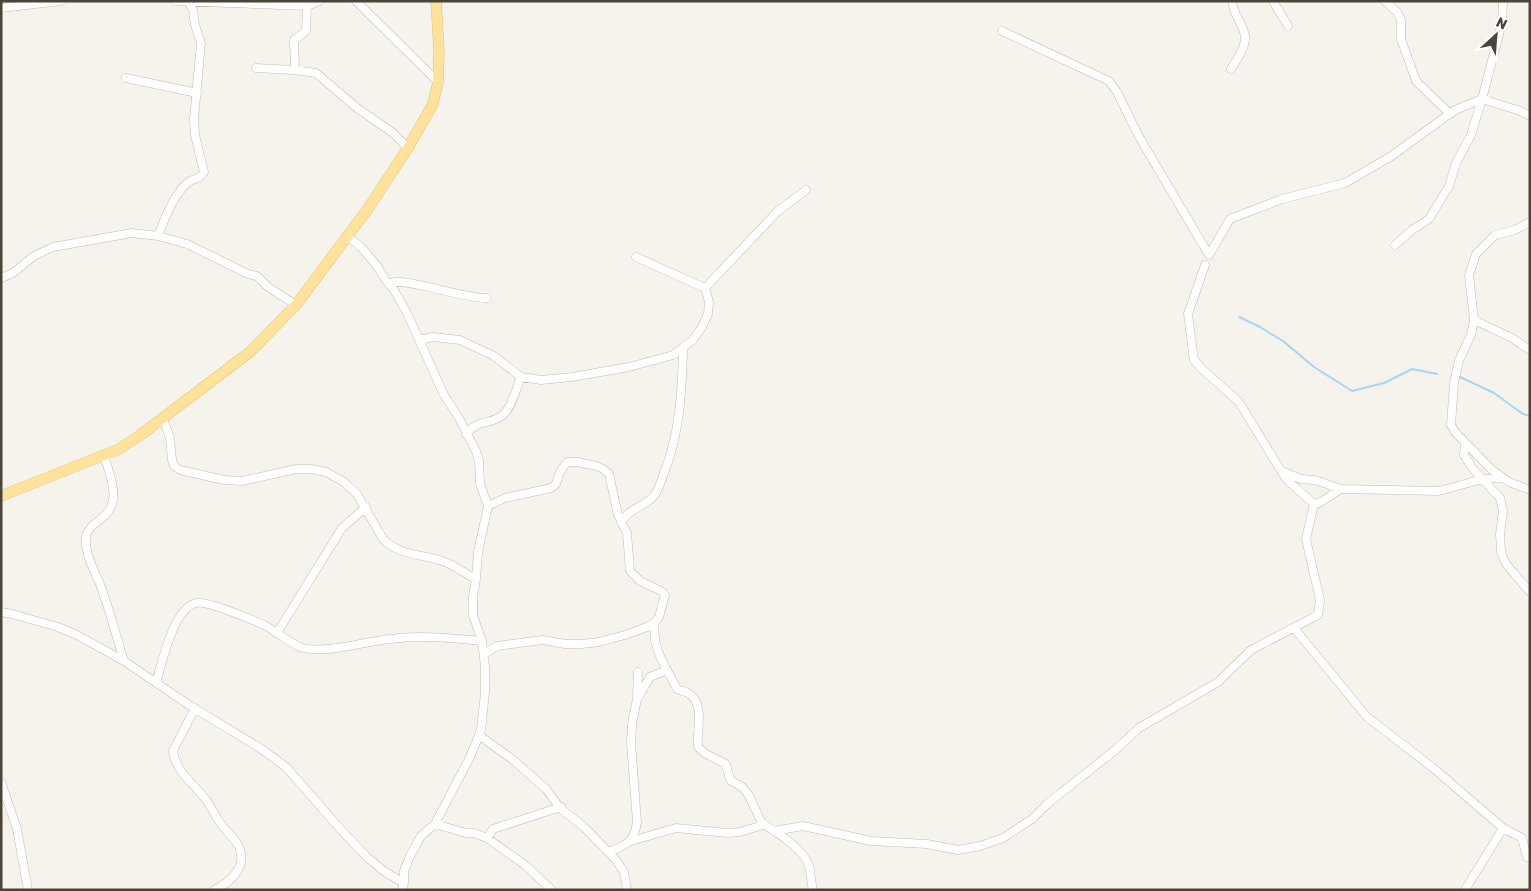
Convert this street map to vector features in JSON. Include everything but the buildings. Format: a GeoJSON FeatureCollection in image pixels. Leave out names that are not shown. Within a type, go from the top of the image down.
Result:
{"type":"FeatureCollection","features":[{"type":"Feature","properties":{"kind":"main road"},"geometry":{"type":"LineString","coordinates":[[1,496],[119,449],[163,419],[250,352],[296,305],[367,210],[408,148],[433,104],[438,82],[439,50],[436,1]]}},
{"type":"Feature","properties":{"kind":"street"},"geometry":{"type":"LineString","coordinates":[[1,8],[61,1]]}},
{"type":"Feature","properties":{"kind":"street"},"geometry":{"type":"LineString","coordinates":[[176,1],[307,6],[319,1]]}},
{"type":"Feature","properties":{"kind":"street"},"geometry":{"type":"LineString","coordinates":[[356,1],[438,82]]}},
{"type":"Feature","properties":{"kind":"street"},"geometry":{"type":"LineString","coordinates":[[1231,69],[1242,51],[1245,36],[1232,8],[1232,1]]}},
{"type":"Feature","properties":{"kind":"street"},"geometry":{"type":"LineString","coordinates":[[1273,1],[1288,26]]}},
{"type":"Feature","properties":{"kind":"street"},"geometry":{"type":"LineString","coordinates":[[1385,1],[1397,12],[1401,20],[1401,39],[1416,81],[1450,114]]}},
{"type":"Feature","properties":{"kind":"street"},"geometry":{"type":"LineString","coordinates":[[1395,245],[1412,230],[1429,219],[1449,186],[1456,163],[1471,135],[1482,99],[1502,23],[1503,1]]}},
{"type":"Feature","properties":{"kind":"street"},"geometry":{"type":"LineString","coordinates":[[158,236],[177,195],[186,184],[201,177],[204,172],[195,135],[194,119],[201,43],[193,10],[188,2]]}},
{"type":"Feature","properties":{"kind":"street"},"geometry":{"type":"LineString","coordinates":[[295,70],[294,40],[306,31],[307,6]]}},
{"type":"Feature","properties":{"kind":"street"},"geometry":{"type":"LineString","coordinates":[[1002,31],[1109,82],[1117,92],[1138,135],[1209,255],[1230,219],[1282,199],[1344,183],[1390,157],[1450,114],[1482,99]]}},
{"type":"Feature","properties":{"kind":"street"},"geometry":{"type":"LineString","coordinates":[[256,68],[316,73],[357,108],[393,133],[408,148]]}},
{"type":"Feature","properties":{"kind":"street"},"geometry":{"type":"LineString","coordinates":[[126,78],[197,93]]}},
{"type":"Feature","properties":{"kind":"street"},"geometry":{"type":"LineString","coordinates":[[1482,99],[1530,116]]}},
{"type":"Feature","properties":{"kind":"street"},"geometry":{"type":"LineString","coordinates":[[705,288],[778,211],[806,190]]}},
{"type":"Feature","properties":{"kind":"street"},"geometry":{"type":"LineString","coordinates":[[1530,222],[1515,230],[1495,236],[1476,254],[1469,275],[1474,320],[1471,335],[1459,360],[1454,383],[1452,425],[1465,443],[1492,470],[1509,482],[1530,490]]}},
{"type":"Feature","properties":{"kind":"street"},"geometry":{"type":"LineString","coordinates":[[1,278],[13,273],[34,256],[53,247],[132,233],[158,236],[187,244],[253,276],[257,276],[268,287],[296,305]]}},
{"type":"Feature","properties":{"kind":"street"},"geometry":{"type":"LineString","coordinates":[[347,236],[361,247],[378,266],[394,290]]}},
{"type":"Feature","properties":{"kind":"street"},"geometry":{"type":"LineString","coordinates":[[419,340],[434,336],[460,340],[494,356],[521,377],[554,379],[629,367],[672,355],[683,349],[693,340],[708,314],[709,302],[705,288],[636,257]]}},
{"type":"Feature","properties":{"kind":"street"},"geometry":{"type":"LineString","coordinates":[[1205,265],[1188,314],[1194,360],[1239,402],[1286,478],[1314,504]]}},
{"type":"Feature","properties":{"kind":"street"},"geometry":{"type":"LineString","coordinates":[[403,886],[404,871],[410,856],[421,836],[435,824],[480,736],[485,692],[484,654],[482,641],[473,615],[473,597],[478,552],[488,506],[480,484],[479,461],[444,395],[407,313],[391,284],[396,281],[468,297],[486,298]]}},
{"type":"Feature","properties":{"kind":"street"},"geometry":{"type":"LineString","coordinates":[[1474,320],[1512,338],[1530,350]]}},
{"type":"Feature","properties":{"kind":"street"},"geometry":{"type":"LineString","coordinates":[[621,522],[624,515],[649,500],[657,492],[672,453],[682,393],[683,349]]}},
{"type":"Feature","properties":{"kind":"street"},"geometry":{"type":"LineString","coordinates":[[466,434],[472,427],[499,418],[504,414],[521,377]]}},
{"type":"Feature","properties":{"kind":"street"},"geometry":{"type":"LineString","coordinates":[[163,419],[170,438],[172,460],[174,466],[180,470],[242,482],[296,469],[312,469],[326,472],[344,482],[357,494],[383,539],[388,544],[399,550],[447,563],[476,579]]}},
{"type":"Feature","properties":{"kind":"street"},"geometry":{"type":"LineString","coordinates":[[1465,443],[1464,455],[1500,498],[1503,511],[1501,552],[1506,564],[1530,592]]}},
{"type":"Feature","properties":{"kind":"street"},"geometry":{"type":"LineString","coordinates":[[104,455],[114,492],[111,509],[105,517],[92,525],[86,534],[87,550],[101,586],[124,661]]}},
{"type":"Feature","properties":{"kind":"street"},"geometry":{"type":"LineString","coordinates":[[484,654],[497,646],[543,640],[565,644],[599,642],[648,627],[659,617],[665,595],[663,592],[640,581],[630,571],[627,533],[621,522],[608,474],[603,469],[577,462],[567,462],[560,472],[556,484],[551,488],[504,498],[488,506]]}},
{"type":"Feature","properties":{"kind":"street"},"geometry":{"type":"LineString","coordinates":[[1284,472],[1301,479],[1315,480],[1341,489],[1439,491],[1483,479],[1502,478]]}},
{"type":"Feature","properties":{"kind":"street"},"geometry":{"type":"LineString","coordinates":[[1314,504],[1319,503],[1341,489]]}},
{"type":"Feature","properties":{"kind":"street"},"geometry":{"type":"LineString","coordinates":[[774,831],[803,826],[871,841],[927,844],[958,850],[980,846],[1003,838],[1032,819],[1047,804],[1139,728],[1218,682],[1251,650],[1318,615],[1320,600],[1306,539],[1314,504]]}},
{"type":"Feature","properties":{"kind":"street"},"geometry":{"type":"LineString","coordinates":[[277,633],[342,528],[366,508]]}},
{"type":"Feature","properties":{"kind":"street"},"geometry":{"type":"LineString","coordinates":[[156,683],[171,634],[180,616],[198,602],[210,604],[264,625],[303,648],[313,649],[355,645],[391,639],[450,638],[482,641]]}},
{"type":"Feature","properties":{"kind":"street"},"geometry":{"type":"LineString","coordinates":[[1,612],[58,627],[77,635],[124,661],[260,748],[286,767],[368,858],[403,886]]}},
{"type":"Feature","properties":{"kind":"street"},"geometry":{"type":"LineString","coordinates":[[655,622],[653,636],[666,670],[677,689],[689,693],[694,698],[698,708],[700,718],[698,747],[706,754],[726,764],[730,780],[742,787],[748,794],[762,823],[786,839],[808,864],[813,890]]}},
{"type":"Feature","properties":{"kind":"street"},"geometry":{"type":"LineString","coordinates":[[1294,628],[1367,717],[1432,767],[1503,828],[1522,838],[1527,858],[1530,857]]}},
{"type":"Feature","properties":{"kind":"street"},"geometry":{"type":"LineString","coordinates":[[637,699],[650,677],[666,670]]}},
{"type":"Feature","properties":{"kind":"street"},"geometry":{"type":"LineString","coordinates":[[631,841],[635,834],[637,822],[631,742],[637,699],[638,672]]}},
{"type":"Feature","properties":{"kind":"street"},"geometry":{"type":"LineString","coordinates":[[195,708],[175,745],[173,751],[174,758],[238,845],[241,855],[239,870],[233,879],[214,890]]}},
{"type":"Feature","properties":{"kind":"street"},"geometry":{"type":"LineString","coordinates":[[480,736],[512,759],[609,852],[624,872],[627,890]]}},
{"type":"Feature","properties":{"kind":"street"},"geometry":{"type":"LineString","coordinates":[[1,782],[13,811],[28,890]]}},
{"type":"Feature","properties":{"kind":"street"},"geometry":{"type":"LineString","coordinates":[[487,838],[493,829],[560,807]]}},
{"type":"Feature","properties":{"kind":"street"},"geometry":{"type":"LineString","coordinates":[[609,852],[631,841],[676,828],[728,833],[740,832],[760,826],[762,823]]}},
{"type":"Feature","properties":{"kind":"street"},"geometry":{"type":"LineString","coordinates":[[435,824],[487,838],[525,865],[552,890]]}},
{"type":"Feature","properties":{"kind":"street"},"geometry":{"type":"LineString","coordinates":[[1465,890],[1503,828]]}},
{"type":"Feature","properties":{"kind":"waterway"},"geometry":{"type":"LineString","coordinates":[[1239,317],[1283,341],[1314,367],[1352,391],[1384,383],[1412,369],[1437,374]]}},
{"type":"Feature","properties":{"kind":"waterway"},"geometry":{"type":"LineString","coordinates":[[1458,376],[1494,393],[1523,414],[1530,416]]}}]}
